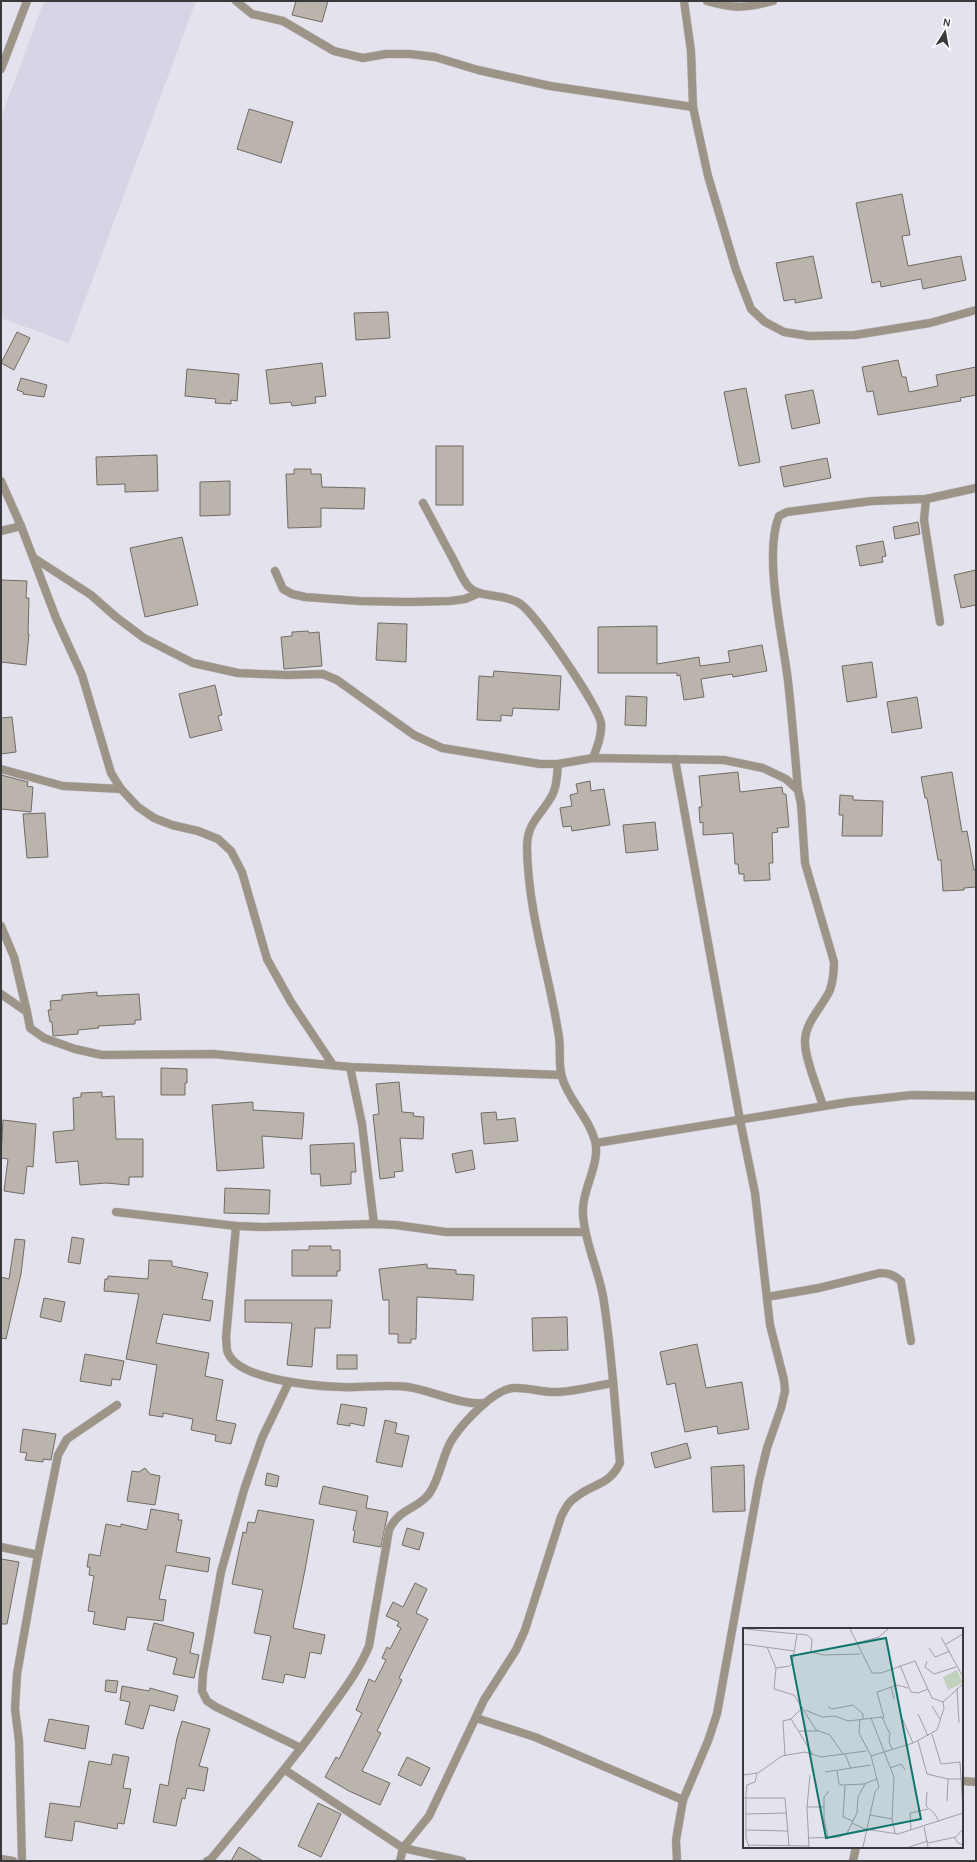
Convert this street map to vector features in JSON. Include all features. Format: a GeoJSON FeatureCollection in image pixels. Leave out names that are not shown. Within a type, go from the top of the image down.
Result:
{"type":"FeatureCollection","features":[{"type":"Feature","properties":{"kind":"street"},"geometry":{"type":"LineString","coordinates":[[1,69],[27,1]]}},
{"type":"Feature","properties":{"kind":"street"},"geometry":{"type":"LineString","coordinates":[[236,1],[252,14],[283,21],[334,51],[363,58],[394,54],[435,57],[478,70],[550,86],[692,107]]}},
{"type":"Feature","properties":{"kind":"street"},"geometry":{"type":"LineString","coordinates":[[684,1],[691,51],[692,107],[708,176],[736,270],[751,309],[766,322],[784,332],[809,336],[855,335],[930,323],[976,310]]}},
{"type":"Feature","properties":{"kind":"street"},"geometry":{"type":"LineString","coordinates":[[707,1],[724,6],[749,7],[773,1]]}},
{"type":"Feature","properties":{"kind":"street"},"geometry":{"type":"LineString","coordinates":[[1,481],[34,558],[56,618],[82,675],[111,773],[121,789],[138,807],[154,818],[172,825],[198,831],[218,839],[231,851],[242,872],[268,959],[291,1002],[332,1066]]}},
{"type":"Feature","properties":{"kind":"street"},"geometry":{"type":"LineString","coordinates":[[823,1106],[806,1051],[805,1039],[809,1026],[830,990],[834,973],[834,962],[805,863],[801,804],[798,790],[788,682],[774,575],[774,526],[779,516],[787,512],[872,501],[926,499],[976,488]]}},
{"type":"Feature","properties":{"kind":"street"},"geometry":{"type":"LineString","coordinates":[[926,499],[924,520],[940,622]]}},
{"type":"Feature","properties":{"kind":"street"},"geometry":{"type":"LineString","coordinates":[[423,503],[461,575],[469,586],[479,593],[507,597],[520,603],[533,616],[564,661],[597,712],[601,722],[601,734],[593,758]]}},
{"type":"Feature","properties":{"kind":"street"},"geometry":{"type":"LineString","coordinates":[[1,531],[21,526]]}},
{"type":"Feature","properties":{"kind":"street"},"geometry":{"type":"LineString","coordinates":[[34,558],[91,595],[116,617],[144,638],[193,663],[238,672],[287,676],[323,674],[337,680],[414,735],[442,748],[540,764],[558,764],[593,758],[724,760],[762,768],[786,779],[798,790]]}},
{"type":"Feature","properties":{"kind":"street"},"geometry":{"type":"LineString","coordinates":[[275,571],[283,589],[292,594],[305,597],[359,601],[429,601],[465,598],[479,593]]}},
{"type":"Feature","properties":{"kind":"street"},"geometry":{"type":"LineString","coordinates":[[675,759],[740,1120],[755,1193],[770,1324],[784,1380],[785,1391],[782,1408],[767,1448],[759,1481],[717,1714],[708,1741],[683,1800],[676,1840],[677,1861]]}},
{"type":"Feature","properties":{"kind":"street"},"geometry":{"type":"LineString","coordinates":[[400,1861],[403,1848],[429,1816],[484,1700],[516,1650],[526,1630],[561,1517],[568,1504],[576,1496],[608,1480],[616,1472],[620,1463],[608,1327],[600,1282],[585,1232],[583,1199],[595,1159],[596,1143],[592,1131],[566,1090],[561,1075],[559,1038],[534,922],[527,846],[528,831],[534,820],[551,798],[556,784],[558,764]]}},
{"type":"Feature","properties":{"kind":"street"},"geometry":{"type":"LineString","coordinates":[[1,769],[62,786],[121,789]]}},
{"type":"Feature","properties":{"kind":"street"},"geometry":{"type":"LineString","coordinates":[[1,926],[14,957],[30,1028],[44,1038],[75,1049],[102,1055],[213,1054],[332,1066],[561,1075]]}},
{"type":"Feature","properties":{"kind":"street"},"geometry":{"type":"LineString","coordinates":[[1,994],[27,1012]]}},
{"type":"Feature","properties":{"kind":"street"},"geometry":{"type":"LineString","coordinates":[[350,1067],[362,1124],[374,1224]]}},
{"type":"Feature","properties":{"kind":"street"},"geometry":{"type":"LineString","coordinates":[[596,1143],[823,1106],[912,1095],[976,1096]]}},
{"type":"Feature","properties":{"kind":"street"},"geometry":{"type":"LineString","coordinates":[[116,1212],[236,1226],[264,1227],[374,1224],[446,1232],[585,1232]]}},
{"type":"Feature","properties":{"kind":"street"},"geometry":{"type":"LineString","coordinates":[[236,1226],[226,1338],[227,1352],[239,1366],[256,1374],[289,1382],[341,1387],[409,1387],[470,1402],[485,1403]]}},
{"type":"Feature","properties":{"kind":"street"},"geometry":{"type":"LineString","coordinates":[[767,1298],[819,1288],[880,1273],[887,1273],[895,1276],[901,1281],[911,1340]]}},
{"type":"Feature","properties":{"kind":"street"},"geometry":{"type":"LineString","coordinates":[[289,1382],[262,1438],[244,1490],[221,1572],[203,1673],[202,1691],[207,1700],[216,1707],[302,1748]]}},
{"type":"Feature","properties":{"kind":"street"},"geometry":{"type":"LineString","coordinates":[[206,1861],[211,1859],[285,1770],[353,1678],[369,1646],[389,1530],[392,1523],[398,1516],[428,1495],[434,1486],[452,1439],[485,1403],[512,1388],[560,1392],[613,1383]]}},
{"type":"Feature","properties":{"kind":"street"},"geometry":{"type":"LineString","coordinates":[[22,1861],[19,1741],[16,1702],[17,1674],[58,1454],[67,1439],[117,1405]]}},
{"type":"Feature","properties":{"kind":"street"},"geometry":{"type":"LineString","coordinates":[[1,1547],[38,1555]]}},
{"type":"Feature","properties":{"kind":"street"},"geometry":{"type":"LineString","coordinates":[[476,1718],[535,1737],[683,1800]]}},
{"type":"Feature","properties":{"kind":"street"},"geometry":{"type":"LineString","coordinates":[[285,1770],[403,1848],[462,1861]]}},
{"type":"Feature","properties":{"kind":"street"},"geometry":{"type":"LineString","coordinates":[[963,1781],[976,1782]]}},
{"type":"Feature","properties":{"kind":"street"},"geometry":{"type":"LineString","coordinates":[[853,1861],[856,1848]]}},
{"type":"Feature","properties":{"kind":"street"},"geometry":{"type":"LineString","coordinates":[[1,1859],[13,1861]]}},
{"type":"Feature","properties":{"kind":"shaded area"},"geometry":{"type":"Polygon","coordinates":[[[44,1],[196,1],[69,343],[1,318],[1,118],[44,1]]]}},
{"type":"Feature","properties":{"kind":"building"},"geometry":{"type":"Polygon","coordinates":[[[296,1],[328,1],[322,22],[292,15],[296,1]]]}},
{"type":"Feature","properties":{"kind":"building"},"geometry":{"type":"Polygon","coordinates":[[[249,109],[293,122],[281,163],[237,149],[249,109]]]}},
{"type":"Feature","properties":{"kind":"building"},"geometry":{"type":"Polygon","coordinates":[[[902,194],[910,235],[902,236],[908,266],[961,256],[966,280],[923,289],[921,279],[881,287],[880,281],[872,283],[856,203],[902,194]]]}},
{"type":"Feature","properties":{"kind":"building"},"geometry":{"type":"Polygon","coordinates":[[[813,256],[822,298],[795,303],[795,299],[784,301],[776,263],[813,256]]]}},
{"type":"Feature","properties":{"kind":"building"},"geometry":{"type":"Polygon","coordinates":[[[388,312],[390,338],[356,340],[354,313],[388,312]]]}},
{"type":"Feature","properties":{"kind":"building"},"geometry":{"type":"Polygon","coordinates":[[[17,332],[30,338],[14,370],[1,363],[17,332]]]}},
{"type":"Feature","properties":{"kind":"building"},"geometry":{"type":"Polygon","coordinates":[[[898,360],[902,377],[906,377],[909,392],[938,386],[936,375],[976,367],[976,395],[960,398],[961,401],[878,415],[873,391],[867,392],[862,367],[898,360]]]}},
{"type":"Feature","properties":{"kind":"building"},"geometry":{"type":"Polygon","coordinates":[[[322,363],[326,396],[315,397],[316,403],[292,406],[291,402],[270,404],[266,370],[322,363]]]}},
{"type":"Feature","properties":{"kind":"building"},"geometry":{"type":"Polygon","coordinates":[[[187,369],[239,374],[237,401],[231,400],[231,404],[215,403],[216,399],[185,396],[187,369]]]}},
{"type":"Feature","properties":{"kind":"building"},"geometry":{"type":"Polygon","coordinates":[[[21,378],[47,385],[44,397],[23,394],[23,392],[17,390],[21,378]]]}},
{"type":"Feature","properties":{"kind":"building"},"geometry":{"type":"Polygon","coordinates":[[[746,388],[760,462],[739,466],[724,392],[746,388]]]}},
{"type":"Feature","properties":{"kind":"building"},"geometry":{"type":"Polygon","coordinates":[[[813,390],[820,423],[792,429],[785,395],[813,390]]]}},
{"type":"Feature","properties":{"kind":"building"},"geometry":{"type":"Polygon","coordinates":[[[436,446],[463,446],[463,505],[436,505],[436,446]]]}},
{"type":"Feature","properties":{"kind":"building"},"geometry":{"type":"Polygon","coordinates":[[[157,455],[158,491],[125,492],[125,484],[97,485],[96,457],[157,455]]]}},
{"type":"Feature","properties":{"kind":"building"},"geometry":{"type":"Polygon","coordinates":[[[827,458],[831,478],[784,487],[780,467],[827,458]]]}},
{"type":"Feature","properties":{"kind":"building"},"geometry":{"type":"Polygon","coordinates":[[[294,469],[311,469],[311,474],[321,474],[322,487],[365,488],[364,509],[321,508],[321,527],[288,528],[286,474],[294,474],[294,469]]]}},
{"type":"Feature","properties":{"kind":"building"},"geometry":{"type":"Polygon","coordinates":[[[230,481],[230,515],[200,516],[200,482],[230,481]]]}},
{"type":"Feature","properties":{"kind":"building"},"geometry":{"type":"Polygon","coordinates":[[[918,522],[920,534],[895,539],[893,527],[918,522]]]}},
{"type":"Feature","properties":{"kind":"building"},"geometry":{"type":"Polygon","coordinates":[[[182,537],[198,605],[145,617],[130,548],[182,537]]]}},
{"type":"Feature","properties":{"kind":"building"},"geometry":{"type":"Polygon","coordinates":[[[883,541],[886,556],[882,557],[883,562],[860,566],[856,546],[883,541]]]}},
{"type":"Feature","properties":{"kind":"building"},"geometry":{"type":"Polygon","coordinates":[[[976,570],[976,605],[961,608],[954,575],[976,570]]]}},
{"type":"Feature","properties":{"kind":"building"},"geometry":{"type":"Polygon","coordinates":[[[1,580],[27,581],[26,598],[29,598],[29,634],[26,665],[1,662],[1,580]]]}},
{"type":"Feature","properties":{"kind":"building"},"geometry":{"type":"Polygon","coordinates":[[[378,623],[407,624],[406,662],[376,660],[378,623]]]}},
{"type":"Feature","properties":{"kind":"building"},"geometry":{"type":"Polygon","coordinates":[[[657,626],[657,664],[699,657],[700,666],[730,662],[728,651],[762,645],[767,671],[733,677],[732,674],[701,679],[704,697],[684,700],[680,675],[677,676],[677,673],[598,673],[598,627],[657,626]]]}},
{"type":"Feature","properties":{"kind":"building"},"geometry":{"type":"Polygon","coordinates":[[[308,631],[309,633],[319,632],[322,666],[284,669],[281,637],[292,636],[292,632],[308,631]]]}},
{"type":"Feature","properties":{"kind":"building"},"geometry":{"type":"Polygon","coordinates":[[[872,662],[877,697],[847,702],[842,666],[872,662]]]}},
{"type":"Feature","properties":{"kind":"building"},"geometry":{"type":"Polygon","coordinates":[[[494,671],[561,676],[559,710],[513,708],[512,716],[501,715],[501,721],[477,720],[479,676],[493,677],[494,671]]]}},
{"type":"Feature","properties":{"kind":"building"},"geometry":{"type":"Polygon","coordinates":[[[215,685],[222,715],[218,716],[222,730],[190,738],[179,694],[215,685]]]}},
{"type":"Feature","properties":{"kind":"building"},"geometry":{"type":"Polygon","coordinates":[[[626,696],[647,697],[646,726],[625,725],[626,696]]]}},
{"type":"Feature","properties":{"kind":"building"},"geometry":{"type":"Polygon","coordinates":[[[917,697],[922,728],[892,733],[887,702],[917,697]]]}},
{"type":"Feature","properties":{"kind":"building"},"geometry":{"type":"Polygon","coordinates":[[[12,717],[16,752],[1,754],[1,718],[12,717]]]}},
{"type":"Feature","properties":{"kind":"building"},"geometry":{"type":"Polygon","coordinates":[[[738,772],[740,792],[782,787],[783,794],[786,794],[789,827],[777,828],[778,832],[772,833],[773,863],[769,863],[770,880],[744,881],[744,874],[739,874],[738,864],[735,864],[733,833],[703,835],[703,822],[700,823],[699,807],[702,807],[699,776],[738,772]]]}},
{"type":"Feature","properties":{"kind":"building"},"geometry":{"type":"Polygon","coordinates":[[[952,772],[962,832],[967,831],[974,870],[976,870],[976,887],[964,888],[964,890],[943,891],[941,860],[938,860],[927,798],[925,798],[921,777],[952,772]]]}},
{"type":"Feature","properties":{"kind":"building"},"geometry":{"type":"Polygon","coordinates":[[[1,775],[28,782],[27,786],[33,787],[31,812],[1,809],[1,775]]]}},
{"type":"Feature","properties":{"kind":"building"},"geometry":{"type":"Polygon","coordinates":[[[590,781],[591,791],[604,789],[610,825],[572,831],[571,826],[563,827],[560,808],[572,806],[570,795],[578,793],[576,784],[590,781]]]}},
{"type":"Feature","properties":{"kind":"building"},"geometry":{"type":"Polygon","coordinates":[[[840,795],[853,796],[853,800],[883,801],[882,836],[842,836],[843,815],[839,815],[840,795]]]}},
{"type":"Feature","properties":{"kind":"building"},"geometry":{"type":"Polygon","coordinates":[[[45,813],[48,857],[27,858],[23,814],[45,813]]]}},
{"type":"Feature","properties":{"kind":"building"},"geometry":{"type":"Polygon","coordinates":[[[655,822],[658,850],[626,853],[623,825],[655,822]]]}},
{"type":"Feature","properties":{"kind":"building"},"geometry":{"type":"Polygon","coordinates":[[[97,992],[97,996],[139,994],[141,1020],[135,1020],[135,1024],[98,1026],[99,1028],[78,1030],[78,1034],[53,1036],[52,1022],[50,1022],[48,1010],[51,1010],[50,1001],[62,1000],[62,995],[97,992]]]}},
{"type":"Feature","properties":{"kind":"building"},"geometry":{"type":"Polygon","coordinates":[[[161,1068],[187,1069],[185,1095],[161,1095],[161,1068]]]}},
{"type":"Feature","properties":{"kind":"building"},"geometry":{"type":"Polygon","coordinates":[[[399,1082],[402,1112],[414,1113],[413,1116],[424,1117],[423,1139],[400,1138],[403,1171],[394,1172],[395,1177],[380,1179],[373,1115],[379,1114],[376,1084],[399,1082]]]}},
{"type":"Feature","properties":{"kind":"building"},"geometry":{"type":"Polygon","coordinates":[[[102,1092],[102,1097],[114,1096],[116,1139],[143,1139],[143,1177],[129,1177],[129,1185],[106,1183],[80,1185],[78,1161],[56,1163],[53,1132],[74,1130],[73,1098],[81,1097],[81,1093],[102,1092]]]}},
{"type":"Feature","properties":{"kind":"building"},"geometry":{"type":"Polygon","coordinates":[[[253,1102],[253,1110],[304,1113],[302,1139],[262,1136],[264,1168],[217,1171],[212,1105],[253,1102]]]}},
{"type":"Feature","properties":{"kind":"building"},"geometry":{"type":"Polygon","coordinates":[[[496,1112],[497,1120],[515,1118],[518,1141],[484,1144],[481,1113],[496,1112]]]}},
{"type":"Feature","properties":{"kind":"building"},"geometry":{"type":"Polygon","coordinates":[[[3,1120],[36,1124],[33,1167],[27,1166],[24,1194],[4,1191],[8,1159],[1,1158],[3,1120]]]}},
{"type":"Feature","properties":{"kind":"building"},"geometry":{"type":"Polygon","coordinates":[[[354,1143],[356,1172],[351,1172],[351,1184],[321,1186],[320,1174],[311,1174],[310,1145],[354,1143]]]}},
{"type":"Feature","properties":{"kind":"building"},"geometry":{"type":"Polygon","coordinates":[[[472,1150],[475,1169],[456,1173],[452,1154],[472,1150]]]}},
{"type":"Feature","properties":{"kind":"building"},"geometry":{"type":"Polygon","coordinates":[[[225,1188],[270,1190],[269,1214],[224,1213],[225,1188]]]}},
{"type":"Feature","properties":{"kind":"building"},"geometry":{"type":"Polygon","coordinates":[[[72,1237],[84,1239],[80,1264],[68,1262],[72,1237]]]}},
{"type":"Feature","properties":{"kind":"building"},"geometry":{"type":"Polygon","coordinates":[[[15,1239],[25,1240],[21,1274],[6,1339],[1,1338],[1,1277],[9,1279],[15,1239]]]}},
{"type":"Feature","properties":{"kind":"building"},"geometry":{"type":"Polygon","coordinates":[[[309,1246],[331,1246],[331,1250],[340,1250],[340,1271],[337,1271],[337,1276],[292,1276],[292,1250],[309,1250],[309,1246]]]}},
{"type":"Feature","properties":{"kind":"building"},"geometry":{"type":"Polygon","coordinates":[[[149,1260],[172,1261],[172,1266],[208,1273],[202,1299],[213,1301],[210,1321],[163,1314],[156,1343],[209,1353],[205,1376],[223,1380],[216,1420],[236,1424],[231,1444],[215,1441],[216,1435],[191,1430],[193,1419],[163,1413],[163,1417],[149,1415],[157,1365],[126,1359],[139,1294],[104,1291],[105,1279],[108,1279],[108,1276],[148,1279],[149,1260]]]}},
{"type":"Feature","properties":{"kind":"building"},"geometry":{"type":"Polygon","coordinates":[[[427,1264],[427,1268],[456,1270],[456,1274],[474,1275],[473,1300],[417,1297],[416,1339],[411,1339],[411,1343],[398,1343],[398,1334],[389,1334],[389,1300],[383,1300],[379,1269],[427,1264]]]}},
{"type":"Feature","properties":{"kind":"building"},"geometry":{"type":"Polygon","coordinates":[[[44,1298],[65,1302],[61,1322],[40,1317],[44,1298]]]}},
{"type":"Feature","properties":{"kind":"building"},"geometry":{"type":"Polygon","coordinates":[[[245,1300],[332,1300],[330,1328],[315,1328],[312,1367],[287,1365],[292,1323],[245,1322],[245,1300]]]}},
{"type":"Feature","properties":{"kind":"building"},"geometry":{"type":"Polygon","coordinates":[[[567,1317],[568,1350],[533,1351],[532,1318],[567,1317]]]}},
{"type":"Feature","properties":{"kind":"building"},"geometry":{"type":"Polygon","coordinates":[[[697,1344],[706,1388],[742,1382],[749,1429],[718,1434],[717,1426],[685,1432],[675,1383],[667,1385],[660,1352],[697,1344]]]}},
{"type":"Feature","properties":{"kind":"building"},"geometry":{"type":"Polygon","coordinates":[[[85,1354],[124,1361],[120,1380],[112,1379],[111,1386],[80,1381],[85,1354]]]}},
{"type":"Feature","properties":{"kind":"building"},"geometry":{"type":"Polygon","coordinates":[[[337,1355],[357,1355],[357,1369],[337,1369],[337,1355]]]}},
{"type":"Feature","properties":{"kind":"building"},"geometry":{"type":"Polygon","coordinates":[[[341,1404],[367,1408],[364,1426],[350,1423],[350,1426],[337,1424],[341,1404]]]}},
{"type":"Feature","properties":{"kind":"building"},"geometry":{"type":"Polygon","coordinates":[[[385,1420],[397,1423],[395,1433],[409,1436],[402,1467],[376,1462],[385,1420]]]}},
{"type":"Feature","properties":{"kind":"building"},"geometry":{"type":"Polygon","coordinates":[[[23,1429],[56,1434],[51,1460],[43,1459],[43,1462],[25,1460],[27,1453],[20,1452],[23,1429]]]}},
{"type":"Feature","properties":{"kind":"building"},"geometry":{"type":"Polygon","coordinates":[[[687,1443],[691,1458],[655,1468],[651,1453],[687,1443]]]}},
{"type":"Feature","properties":{"kind":"building"},"geometry":{"type":"Polygon","coordinates":[[[744,1465],[745,1511],[713,1512],[711,1467],[744,1465]]]}},
{"type":"Feature","properties":{"kind":"building"},"geometry":{"type":"Polygon","coordinates":[[[145,1468],[150,1474],[160,1476],[155,1505],[127,1501],[132,1471],[139,1472],[145,1468]]]}},
{"type":"Feature","properties":{"kind":"building"},"geometry":{"type":"Polygon","coordinates":[[[267,1473],[279,1476],[277,1487],[265,1485],[267,1473]]]}},
{"type":"Feature","properties":{"kind":"building"},"geometry":{"type":"Polygon","coordinates":[[[323,1486],[368,1496],[366,1508],[388,1512],[381,1547],[353,1542],[355,1531],[353,1530],[357,1511],[319,1504],[323,1486]]]}},
{"type":"Feature","properties":{"kind":"building"},"geometry":{"type":"Polygon","coordinates":[[[151,1509],[179,1514],[178,1520],[182,1520],[176,1552],[210,1558],[208,1572],[166,1565],[159,1599],[166,1600],[163,1621],[127,1617],[125,1630],[93,1624],[95,1612],[88,1611],[94,1576],[89,1575],[90,1567],[87,1567],[89,1554],[100,1556],[106,1524],[121,1527],[121,1524],[147,1530],[151,1509]]]}},
{"type":"Feature","properties":{"kind":"building"},"geometry":{"type":"Polygon","coordinates":[[[258,1510],[314,1520],[293,1628],[325,1635],[321,1654],[310,1652],[305,1678],[285,1674],[283,1683],[262,1679],[271,1636],[254,1633],[263,1590],[232,1584],[243,1532],[246,1533],[248,1522],[255,1523],[258,1510]]]}},
{"type":"Feature","properties":{"kind":"building"},"geometry":{"type":"Polygon","coordinates":[[[407,1528],[424,1533],[419,1550],[402,1545],[407,1528]]]}},
{"type":"Feature","properties":{"kind":"building"},"geometry":{"type":"Polygon","coordinates":[[[1,1559],[19,1562],[7,1624],[1,1624],[1,1559]]]}},
{"type":"Feature","properties":{"kind":"building"},"geometry":{"type":"Polygon","coordinates":[[[415,1583],[427,1589],[416,1613],[428,1619],[399,1678],[402,1680],[377,1731],[381,1733],[362,1771],[390,1783],[380,1805],[349,1791],[325,1777],[336,1757],[339,1759],[362,1713],[356,1710],[369,1679],[375,1682],[386,1660],[382,1658],[387,1647],[390,1649],[401,1628],[397,1626],[399,1622],[386,1616],[393,1602],[403,1607],[415,1583]]]}},
{"type":"Feature","properties":{"kind":"building"},"geometry":{"type":"Polygon","coordinates":[[[154,1623],[194,1633],[190,1653],[199,1655],[194,1678],[173,1674],[177,1658],[147,1650],[154,1623]]]}},
{"type":"Feature","properties":{"kind":"building"},"geometry":{"type":"Polygon","coordinates":[[[106,1680],[118,1681],[116,1693],[105,1691],[106,1680]]]}},
{"type":"Feature","properties":{"kind":"building"},"geometry":{"type":"Polygon","coordinates":[[[122,1686],[149,1691],[150,1688],[178,1696],[174,1711],[150,1705],[143,1729],[125,1724],[130,1702],[120,1700],[122,1686]]]}},
{"type":"Feature","properties":{"kind":"building"},"geometry":{"type":"Polygon","coordinates":[[[49,1719],[89,1726],[85,1749],[44,1741],[49,1719]]]}},
{"type":"Feature","properties":{"kind":"building"},"geometry":{"type":"Polygon","coordinates":[[[182,1721],[210,1729],[199,1766],[208,1768],[204,1791],[187,1788],[185,1799],[182,1798],[176,1826],[153,1822],[160,1784],[168,1786],[177,1738],[182,1721]]]}},
{"type":"Feature","properties":{"kind":"building"},"geometry":{"type":"Polygon","coordinates":[[[113,1754],[129,1757],[123,1788],[131,1789],[124,1824],[118,1823],[117,1829],[75,1821],[72,1841],[45,1837],[50,1803],[80,1807],[89,1761],[111,1765],[113,1754]]]}},
{"type":"Feature","properties":{"kind":"building"},"geometry":{"type":"Polygon","coordinates":[[[407,1757],[430,1768],[421,1786],[398,1775],[407,1757]]]}},
{"type":"Feature","properties":{"kind":"building"},"geometry":{"type":"Polygon","coordinates":[[[318,1803],[341,1814],[321,1857],[298,1846],[318,1803]]]}},
{"type":"Feature","properties":{"kind":"building"},"geometry":{"type":"Polygon","coordinates":[[[239,1847],[263,1861],[231,1861],[239,1847]]]}}]}
